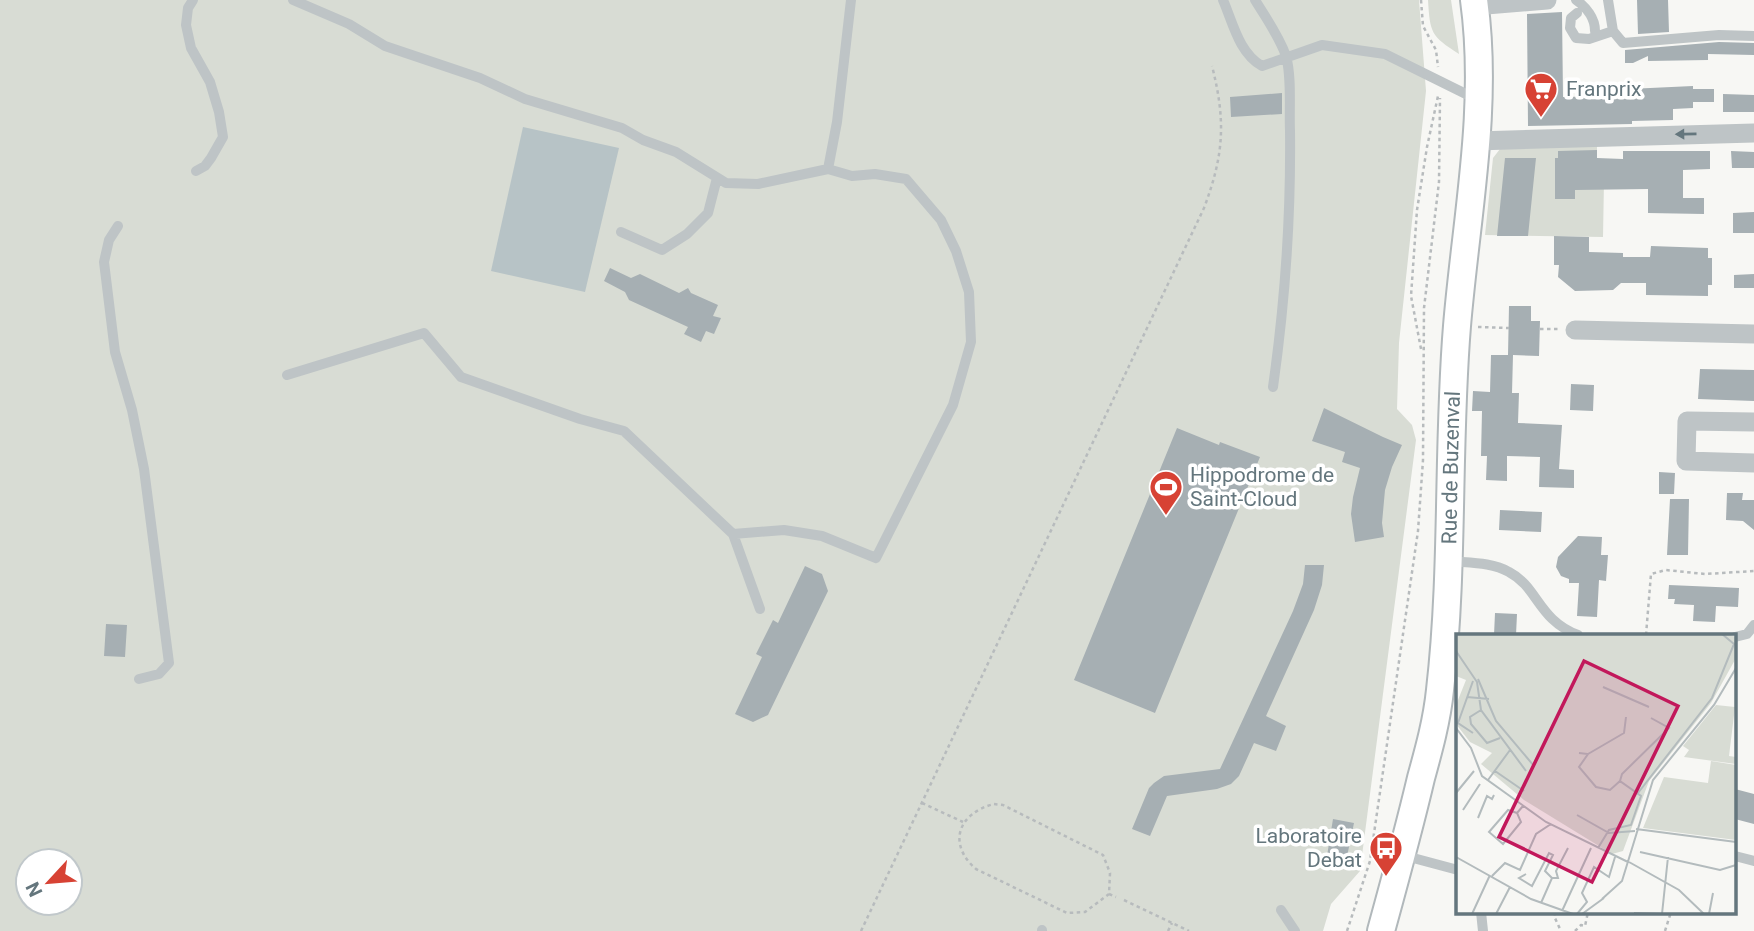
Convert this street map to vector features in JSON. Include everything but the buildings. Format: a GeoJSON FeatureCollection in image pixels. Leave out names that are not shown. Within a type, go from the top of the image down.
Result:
{"type":"FeatureCollection","features":[{"type":"Feature","properties":{"kind":"main road","name":"Rue de Buzenval"},"geometry":{"type":"LineString","coordinates":[[1381,931],[1436,718],[1447,612],[1451,436],[1457,326],[1478,100],[1474,3]]}},
{"type":"Feature","properties":{"kind":"street"},"geometry":{"type":"LineString","coordinates":[[1474,3],[1547,0]]}},
{"type":"Feature","properties":{"kind":"street"},"geometry":{"type":"LineString","coordinates":[[1476,141],[1754,133]]}},
{"type":"Feature","properties":{"kind":"street"},"geometry":{"type":"LineString","coordinates":[[1575,330],[1754,334]]}},
{"type":"Feature","properties":{"kind":"street"},"geometry":{"type":"LineString","coordinates":[[1754,422],[1687,421],[1686,461],[1754,463]]}},
{"type":"Feature","properties":{"kind":"lane"},"geometry":{"type":"LineString","coordinates":[[193,0],[188,8],[186,25],[191,48],[210,82],[223,137],[205,166],[196,171]]}},
{"type":"Feature","properties":{"kind":"lane"},"geometry":{"type":"LineString","coordinates":[[293,0],[349,24],[385,46],[480,78],[525,99],[622,128],[643,140],[676,152],[726,183],[758,184],[828,169],[852,176],[875,174],[906,179],[942,220],[956,251],[969,292],[971,342],[953,405],[876,558],[822,536],[785,530],[733,534]]}},
{"type":"Feature","properties":{"kind":"lane"},"geometry":{"type":"LineString","coordinates":[[828,169],[837,122],[851,0]]}},
{"type":"Feature","properties":{"kind":"lane"},"geometry":{"type":"LineString","coordinates":[[1223,0],[1250,59],[1262,66],[1322,45],[1385,54],[1478,100]]}},
{"type":"Feature","properties":{"kind":"lane"},"geometry":{"type":"LineString","coordinates":[[1255,0],[1274,30],[1286,58],[1291,192],[1283,316],[1273,387]]}},
{"type":"Feature","properties":{"kind":"lane"},"geometry":{"type":"LineString","coordinates":[[1576,0],[1595,22],[1595,31]]}},
{"type":"Feature","properties":{"kind":"lane"},"geometry":{"type":"LineString","coordinates":[[1608,0],[1613,32],[1623,43],[1719,35],[1754,36]]}},
{"type":"Feature","properties":{"kind":"lane"},"geometry":{"type":"LineString","coordinates":[[1577,13],[1571,18],[1570,28],[1576,38],[1589,39],[1613,32]]}},
{"type":"Feature","properties":{"kind":"lane"},"geometry":{"type":"LineString","coordinates":[[621,232],[662,250],[687,234],[708,213],[717,178]]}},
{"type":"Feature","properties":{"kind":"lane"},"geometry":{"type":"LineString","coordinates":[[118,226],[109,240],[104,262],[115,352],[132,410],[144,468],[169,663],[159,674],[139,679]]}},
{"type":"Feature","properties":{"kind":"lane"},"geometry":{"type":"LineString","coordinates":[[287,375],[424,333],[461,377],[580,419],[624,431],[733,534],[760,610]]}},
{"type":"Feature","properties":{"kind":"lane"},"geometry":{"type":"LineString","coordinates":[[1449,561],[1496,565],[1513,573],[1547,617],[1565,631],[1574,634]]}},
{"type":"Feature","properties":{"kind":"lane"},"geometry":{"type":"LineString","coordinates":[[1736,637],[1747,634],[1754,625]]}},
{"type":"Feature","properties":{"kind":"lane"},"geometry":{"type":"LineString","coordinates":[[1402,855],[1456,869]]}},
{"type":"Feature","properties":{"kind":"lane"},"geometry":{"type":"LineString","coordinates":[[1736,856],[1754,861]]}},
{"type":"Feature","properties":{"kind":"lane"},"geometry":{"type":"LineString","coordinates":[[1281,910],[1295,931]]}},
{"type":"Feature","properties":{"kind":"path"},"geometry":{"type":"LineString","coordinates":[[1347,931],[1370,861],[1418,531],[1423,460],[1424,308],[1439,182],[1441,81],[1436,50],[1423,26],[1421,0]]}},
{"type":"Feature","properties":{"kind":"path"},"geometry":{"type":"LineString","coordinates":[[861,931],[1204,208],[1218,169],[1222,137],[1220,106],[1212,66]]}},
{"type":"Feature","properties":{"kind":"path"},"geometry":{"type":"LineString","coordinates":[[1422,356],[1411,296],[1417,209],[1441,81]]}},
{"type":"Feature","properties":{"kind":"path"},"geometry":{"type":"LineString","coordinates":[[1457,326],[1508,328]]}},
{"type":"Feature","properties":{"kind":"path"},"geometry":{"type":"LineString","coordinates":[[1646,634],[1651,574],[1666,570],[1705,574],[1754,571]]}},
{"type":"Feature","properties":{"kind":"path"},"geometry":{"type":"LineString","coordinates":[[922,803],[963,822]]}},
{"type":"Feature","properties":{"kind":"path"},"geometry":{"type":"LineString","coordinates":[[1003,805],[1073,839],[1103,856],[1110,873],[1109,894],[1085,912],[1067,913],[976,869],[962,851],[960,840],[963,822],[984,807],[1003,805]]}},
{"type":"Feature","properties":{"kind":"path"},"geometry":{"type":"LineString","coordinates":[[1109,894],[1116,897]]}},
{"type":"Feature","properties":{"kind":"path"},"geometry":{"type":"LineString","coordinates":[[1124,900],[1189,931]]}},
{"type":"Feature","properties":{"kind":"path"},"geometry":{"type":"LineString","coordinates":[[1554,914],[1562,931]]}},
{"type":"Feature","properties":{"kind":"path"},"geometry":{"type":"LineString","coordinates":[[1575,931],[1581,925],[1585,926],[1588,914]]}},
{"type":"Feature","properties":{"kind":"path"},"geometry":{"type":"LineString","coordinates":[[1665,931],[1670,914]]}},
{"type":"Feature","properties":{"kind":"path"},"geometry":{"type":"LineString","coordinates":[[1168,931],[1172,923]]}},
{"type":"Feature","properties":{"kind":"shaded area"},"geometry":{"type":"Polygon","coordinates":[[[0,0],[1419,0],[1426,91],[1399,343],[1397,409],[1412,425],[1416,440],[1360,871],[1331,904],[1323,931],[0,931],[0,0]]]}},
{"type":"Feature","properties":{"kind":"shaded area"},"geometry":{"type":"Polygon","coordinates":[[[1428,0],[1451,0],[1459,54],[1434,33],[1428,0]]]}},
{"type":"Feature","properties":{"kind":"shaded area"},"geometry":{"type":"Polygon","coordinates":[[[523,127],[619,148],[585,292],[491,271],[523,127]]]}},
{"type":"Feature","properties":{"kind":"shaded area"},"geometry":{"type":"Polygon","coordinates":[[[1597,145],[1597,181],[1604,181],[1603,237],[1485,235],[1493,158],[1500,149],[1597,145]]]}},
{"type":"Feature","properties":{"kind":"place","name":"Franprix"},"geometry":{"type":"Point","coordinates":[1541,119]}},
{"type":"Feature","properties":{"kind":"place","name":"Hippodrome de Saint-Cloud"},"geometry":{"type":"Point","coordinates":[1166,517]}},
{"type":"Feature","properties":{"kind":"place","name":"Laboratoire Debat"},"geometry":{"type":"Point","coordinates":[1386,878]}}]}
